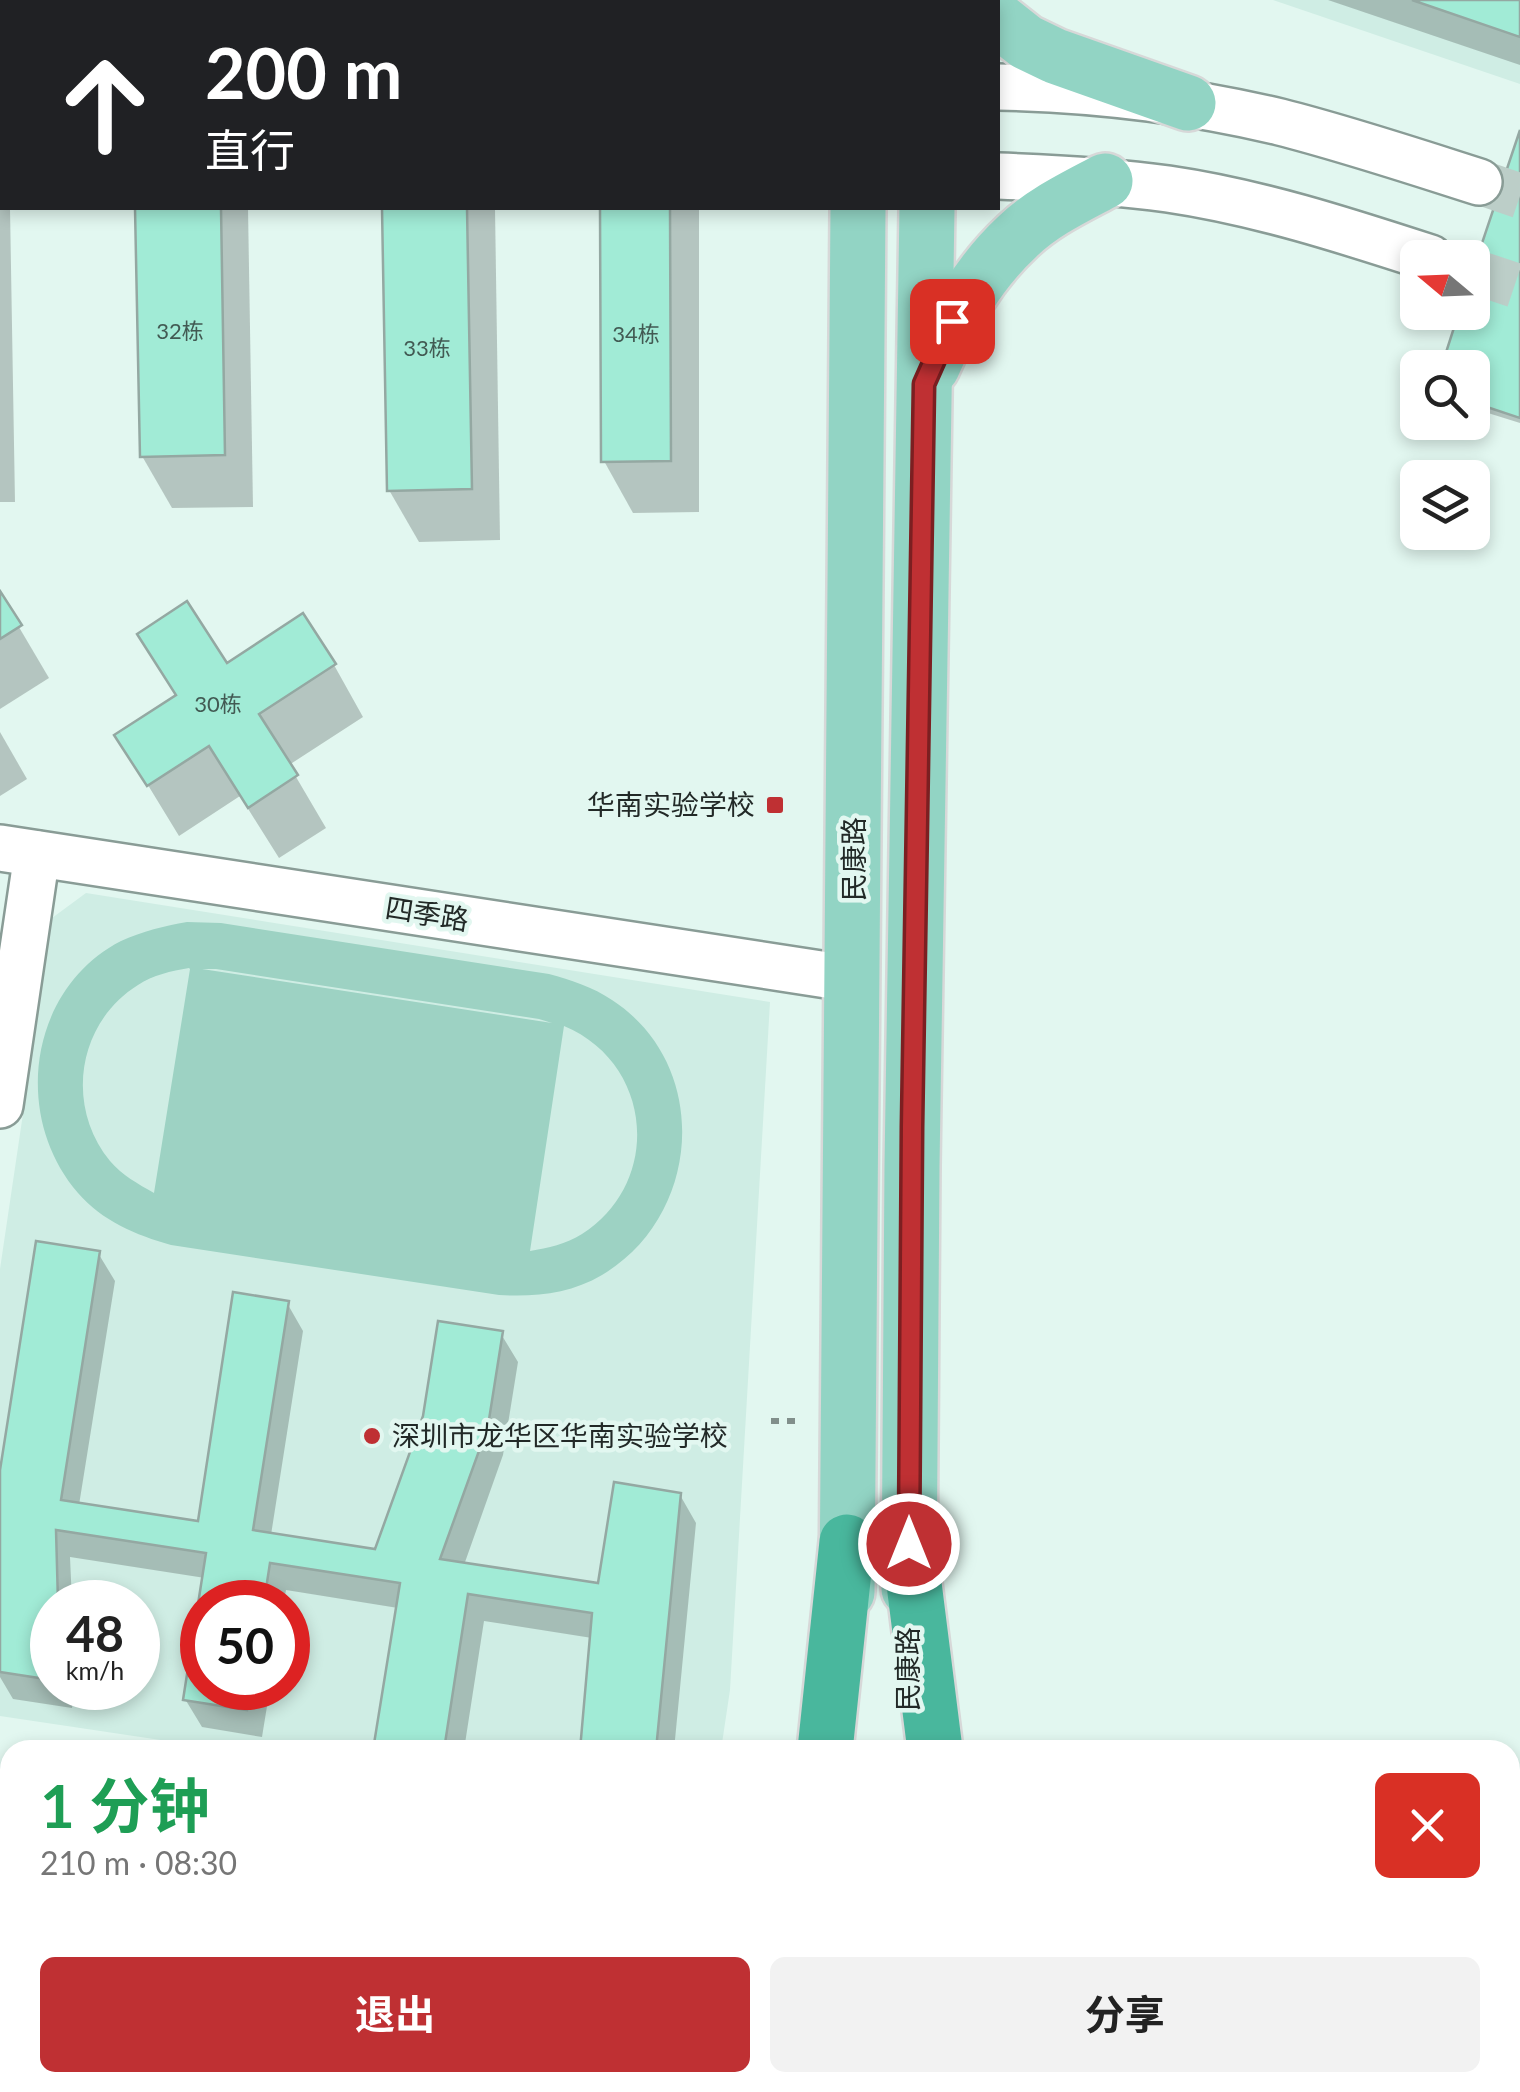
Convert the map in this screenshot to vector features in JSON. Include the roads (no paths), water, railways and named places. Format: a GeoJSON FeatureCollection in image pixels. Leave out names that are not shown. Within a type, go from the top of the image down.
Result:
{"type":"FeatureCollection","features":[{"type":"Feature","properties":{"kind":"highway"},"geometry":{"type":"LineString","coordinates":[[826,1740],[846,1542]]}},
{"type":"Feature","properties":{"kind":"highway"},"geometry":{"type":"LineString","coordinates":[[909,1544],[933,1740]]}},
{"type":"Feature","properties":{"kind":"main road"},"geometry":{"type":"LineString","coordinates":[[1000,22],[1026,42],[1054,56],[1188,103]]}},
{"type":"Feature","properties":{"kind":"main road"},"geometry":{"type":"LineString","coordinates":[[924,384],[952,321],[982,275],[1019,234],[1105,181]]}},
{"type":"Feature","properties":{"kind":"main road","name":"民康路"},"geometry":{"type":"LineString","coordinates":[[849,1740],[846,1542],[858,210]]}},
{"type":"Feature","properties":{"kind":"main road","name":"民康路"},"geometry":{"type":"LineString","coordinates":[[908,1740],[912,1166],[927,210]]}},
{"type":"Feature","properties":{"kind":"main road"},"geometry":{"type":"LineString","coordinates":[[851,1166],[912,1166]]}},
{"type":"Feature","properties":{"kind":"street"},"geometry":{"type":"LineString","coordinates":[[1000,87],[1109,93],[1188,103],[1353,142],[1479,182]]}},
{"type":"Feature","properties":{"kind":"street"},"geometry":{"type":"LineString","coordinates":[[1000,176],[1105,181],[1172,190],[1252,206],[1400,249]]}},
{"type":"Feature","properties":{"kind":"street"},"geometry":{"type":"LineString","coordinates":[[0,1104],[19,851]]}},
{"type":"Feature","properties":{"kind":"street","name":"四季路"},"geometry":{"type":"LineString","coordinates":[[19,851],[853,979]]}},
{"type":"Feature","properties":{"kind":"tunnel"},"geometry":{"type":"LineString","coordinates":[[1479,182],[1520,196]]}},
{"type":"Feature","properties":{"kind":"tunnel"},"geometry":{"type":"LineString","coordinates":[[1490,277],[1520,287]]}},
{"type":"Feature","properties":{"kind":"place","name":"华南实验学校"},"geometry":{"type":"Point","coordinates":[775,805]}},
{"type":"Feature","properties":{"kind":"place","name":"深圳市龙华区华南实验学校"},"geometry":{"type":"Point","coordinates":[372,1436]}}]}
